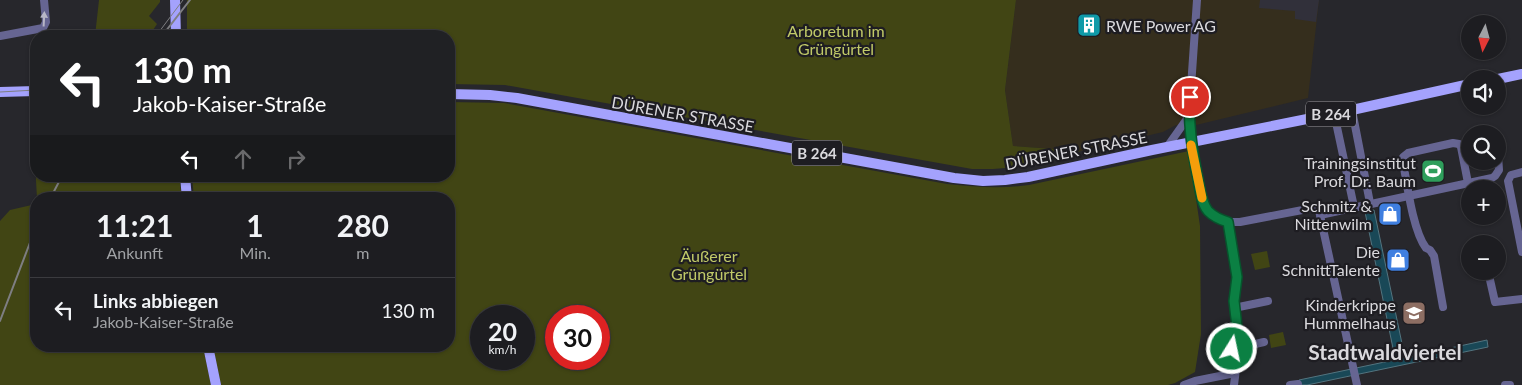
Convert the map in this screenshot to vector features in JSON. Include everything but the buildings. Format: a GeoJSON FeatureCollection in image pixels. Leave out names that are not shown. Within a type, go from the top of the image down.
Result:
{"type":"FeatureCollection","features":[{"type":"Feature","properties":{"kind":"main road"},"geometry":{"type":"LineString","coordinates":[[175,0],[176,30]]}},
{"type":"Feature","properties":{"kind":"main road"},"geometry":{"type":"LineString","coordinates":[[1506,77],[1522,74]]}},
{"type":"Feature","properties":{"kind":"main road","name":"DÜRENER STRASSE"},"geometry":{"type":"LineString","coordinates":[[455,94],[517,98],[954,178],[983,181],[1028,177],[1461,86]]}},
{"type":"Feature","properties":{"kind":"main road"},"geometry":{"type":"LineString","coordinates":[[0,92],[30,91]]}},
{"type":"Feature","properties":{"kind":"main road"},"geometry":{"type":"LineString","coordinates":[[209,352],[216,385]]}},
{"type":"Feature","properties":{"kind":"street"},"geometry":{"type":"LineString","coordinates":[[32,30],[43,28],[46,22],[44,0]]}},
{"type":"Feature","properties":{"kind":"street"},"geometry":{"type":"LineString","coordinates":[[1197,0],[1189,116],[1191,142],[1202,200],[1208,211],[1218,219],[1228,222],[1240,222],[1318,207],[1357,385]]}},
{"type":"Feature","properties":{"kind":"street"},"geometry":{"type":"LineString","coordinates":[[0,36],[30,30]]}},
{"type":"Feature","properties":{"kind":"street"},"geometry":{"type":"LineString","coordinates":[[1352,110],[1370,204]]}},
{"type":"Feature","properties":{"kind":"street"},"geometry":{"type":"LineString","coordinates":[[1334,113],[1354,207]]}},
{"type":"Feature","properties":{"kind":"street"},"geometry":{"type":"LineString","coordinates":[[1167,148],[1189,116]]}},
{"type":"Feature","properties":{"kind":"street"},"geometry":{"type":"LineString","coordinates":[[1341,144],[1358,142]]}},
{"type":"Feature","properties":{"kind":"street"},"geometry":{"type":"LineString","coordinates":[[1443,307],[1434,256],[1421,242],[1409,195],[1403,157],[1408,152],[1459,144],[1467,180]]}},
{"type":"Feature","properties":{"kind":"street"},"geometry":{"type":"LineString","coordinates":[[1480,180],[1495,176],[1499,170]]}},
{"type":"Feature","properties":{"kind":"street"},"geometry":{"type":"LineString","coordinates":[[1522,172],[1512,175],[1508,182],[1522,252]]}},
{"type":"Feature","properties":{"kind":"street"},"geometry":{"type":"LineString","coordinates":[[1320,214],[1461,184]]}},
{"type":"Feature","properties":{"kind":"street"},"geometry":{"type":"LineString","coordinates":[[1228,222],[1237,277],[1234,308],[1237,327],[1232,349],[1235,373],[1234,385]]}},
{"type":"Feature","properties":{"kind":"street"},"geometry":{"type":"LineString","coordinates":[[1490,280],[1495,302],[1522,299]]}},
{"type":"Feature","properties":{"kind":"street"},"geometry":{"type":"LineString","coordinates":[[1234,308],[1268,301]]}},
{"type":"Feature","properties":{"kind":"street"},"geometry":{"type":"LineString","coordinates":[[1232,349],[1264,342]]}},
{"type":"Feature","properties":{"kind":"street"},"geometry":{"type":"LineString","coordinates":[[1184,385],[1235,373]]}},
{"type":"Feature","properties":{"kind":"street"},"geometry":{"type":"LineString","coordinates":[[1505,385],[1510,385]]}},
{"type":"Feature","properties":{"kind":"shaded area"},"geometry":{"type":"Polygon","coordinates":[[[1016,0],[1319,0],[1308,98],[1196,125],[1176,125],[1163,132],[1081,151],[1013,146],[1005,90],[1016,0]]]}},
{"type":"Feature","properties":{"kind":"shaded area"},"geometry":{"type":"Polygon","coordinates":[[[1260,0],[1319,0],[1316,22],[1295,19],[1295,11],[1259,8],[1260,0]]]}},
{"type":"Feature","properties":{"kind":"green space"},"geometry":{"type":"Polygon","coordinates":[[[99,0],[160,0],[149,16],[157,24],[153,30],[96,30],[99,0]]]}},
{"type":"Feature","properties":{"kind":"green space","name":"Arboretum im Grüngürtel"},"geometry":{"type":"Polygon","coordinates":[[[187,0],[1016,0],[1005,90],[1013,146],[1081,151],[1019,167],[972,169],[505,85],[455,84],[455,30],[187,30],[187,0]]]}},
{"type":"Feature","properties":{"kind":"green space","name":"Äußerer Grüngürtel"},"geometry":{"type":"Polygon","coordinates":[[[455,102],[504,103],[947,184],[978,187],[1029,185],[1189,151],[1200,226],[1201,334],[1195,372],[1168,385],[221,385],[214,352],[455,352],[455,192],[193,192],[193,182],[455,182],[455,102]]]}},
{"type":"Feature","properties":{"kind":"green space"},"geometry":{"type":"Polygon","coordinates":[[[36,182],[180,182],[181,192],[37,192],[36,182]]]}},
{"type":"Feature","properties":{"kind":"green space"},"geometry":{"type":"Polygon","coordinates":[[[30,205],[30,352],[204,352],[211,385],[0,385],[0,221],[10,210],[30,205]]]}},
{"type":"Feature","properties":{"kind":"green space"},"geometry":{"type":"Polygon","coordinates":[[[1267,251],[1270,267],[1255,270],[1251,254],[1267,251]]]}},
{"type":"Feature","properties":{"kind":"green space"},"geometry":{"type":"Polygon","coordinates":[[[1283,332],[1286,345],[1271,348],[1269,335],[1283,332]]]}},
{"type":"Feature","properties":{"kind":"water"},"geometry":{"type":"Polygon","coordinates":[[[1374,210],[1405,358],[1487,340],[1488,347],[1300,385],[1299,380],[1399,359],[1398,357],[1395,358],[1365,212],[1374,210]]]}},
{"type":"Feature","properties":{"kind":"tram line"},"geometry":{"type":"LineString","coordinates":[[160,30],[183,0]]}},
{"type":"Feature","properties":{"kind":"tram line"},"geometry":{"type":"LineString","coordinates":[[0,92],[30,90]]}},
{"type":"Feature","properties":{"kind":"railway"},"geometry":{"type":"LineString","coordinates":[[167,30],[190,0]]}},
{"type":"Feature","properties":{"kind":"railway"},"geometry":{"type":"LineString","coordinates":[[54,192],[59,182]]}},
{"type":"Feature","properties":{"kind":"railway"},"geometry":{"type":"LineString","coordinates":[[0,321],[30,243]]}},
{"type":"Feature","properties":{"kind":"slow traffic"},"geometry":{"type":"LineString","coordinates":[[1191,145],[1202,198]]}},
{"type":"Feature","properties":{"kind":"place","name":"RWE Power AG"},"geometry":{"type":"Point","coordinates":[1089,25]}},
{"type":"Feature","properties":{"kind":"place","name":"Trainingsinstitut Prof. Dr. Baum"},"geometry":{"type":"Point","coordinates":[1433,171]}},
{"type":"Feature","properties":{"kind":"place","name":"Schmitz & Nittenwilm"},"geometry":{"type":"Point","coordinates":[1390,214]}},
{"type":"Feature","properties":{"kind":"place","name":"Die SchnittTalente"},"geometry":{"type":"Point","coordinates":[1398,260]}},
{"type":"Feature","properties":{"kind":"place","name":"Kinderkrippe Hummelhaus"},"geometry":{"type":"Point","coordinates":[1414,313]}},
{"type":"Feature","properties":{"kind":"district","name":"Stadtwaldviertel"},"geometry":{"type":"Point","coordinates":[1385,351]}},
{"type":"Feature","properties":{"kind":"route"},"geometry":{"type":"LineString","coordinates":[[1190,97],[1191,142],[1202,200],[1208,211],[1218,219],[1228,222],[1237,277],[1234,308],[1237,327],[1232,349]]}}]}
